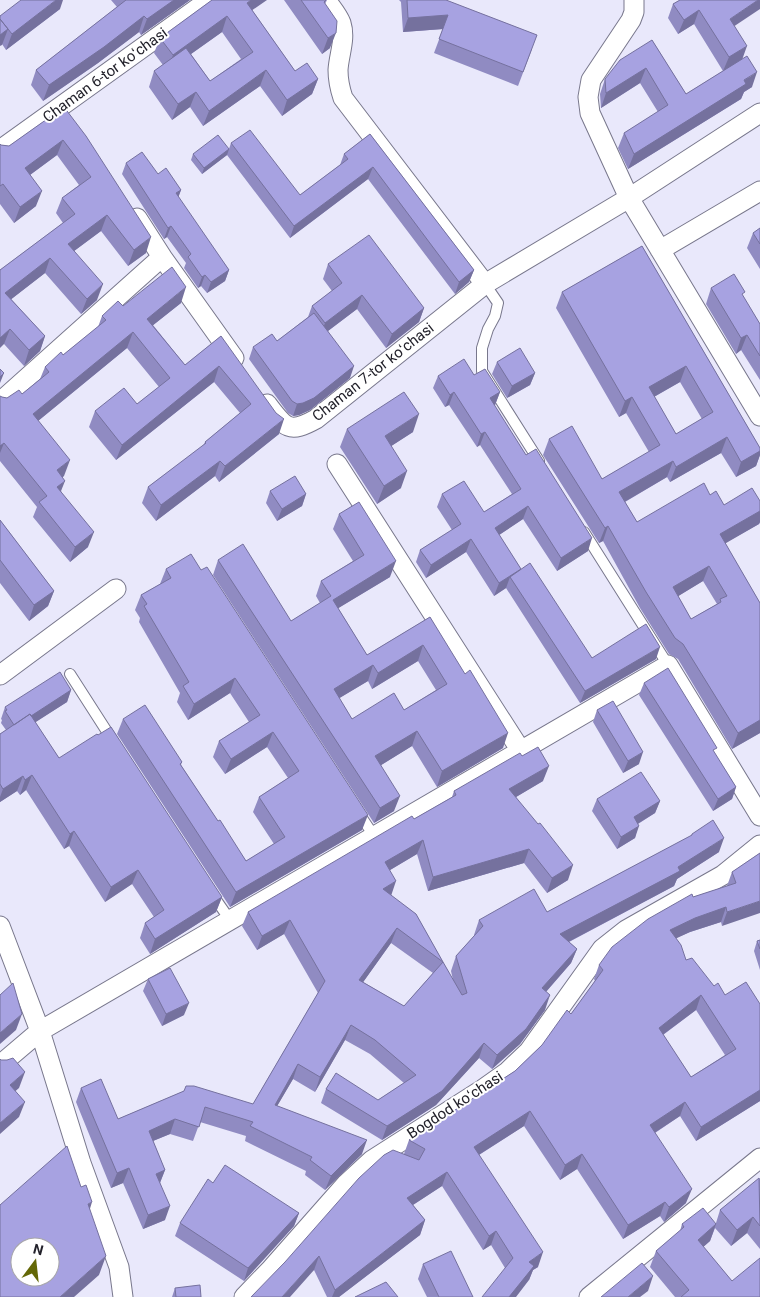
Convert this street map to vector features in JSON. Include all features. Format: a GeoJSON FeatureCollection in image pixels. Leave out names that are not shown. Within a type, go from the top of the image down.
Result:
{"type":"FeatureCollection","features":[{"type":"Feature","properties":{"kind":"street","name":"Chaman 6-tor koʻchasi"},"geometry":{"type":"LineString","coordinates":[[0,150],[209,0]]}},
{"type":"Feature","properties":{"kind":"street"},"geometry":{"type":"LineString","coordinates":[[326,0],[340,21],[342,30],[343,43],[338,73],[343,98],[485,284],[629,198],[760,113]]}},
{"type":"Feature","properties":{"kind":"street"},"geometry":{"type":"LineString","coordinates":[[634,0],[634,12],[631,20],[591,80],[588,97],[590,113],[629,198],[760,416]]}},
{"type":"Feature","properties":{"kind":"street"},"geometry":{"type":"LineString","coordinates":[[63,105],[74,121]]}},
{"type":"Feature","properties":{"kind":"street"},"geometry":{"type":"LineString","coordinates":[[660,250],[760,190]]}},
{"type":"Feature","properties":{"kind":"street"},"geometry":{"type":"LineString","coordinates":[[126,201],[162,257],[246,374]]}},
{"type":"Feature","properties":{"kind":"street"},"geometry":{"type":"LineString","coordinates":[[0,402],[162,257]]}},
{"type":"Feature","properties":{"kind":"street","name":"Chaman 7-tor koʻchasi"},"geometry":{"type":"LineString","coordinates":[[257,390],[280,422],[288,427],[301,427],[316,419],[485,284]]}},
{"type":"Feature","properties":{"kind":"street"},"geometry":{"type":"LineString","coordinates":[[337,464],[521,751]]}},
{"type":"Feature","properties":{"kind":"street"},"geometry":{"type":"LineString","coordinates":[[0,675],[116,589]]}},
{"type":"Feature","properties":{"kind":"street"},"geometry":{"type":"LineString","coordinates":[[0,1065],[40,1031],[668,665],[760,816]]}},
{"type":"Feature","properties":{"kind":"street","name":"Bogdod koʻchasi"},"geometry":{"type":"LineString","coordinates":[[244,1297],[346,1184],[372,1160],[483,1089],[507,1072],[529,1051],[602,948],[626,930],[723,875],[760,845]]}},
{"type":"Feature","properties":{"kind":"street"},"geometry":{"type":"LineString","coordinates":[[0,926],[40,1031],[81,1163],[119,1267],[123,1297]]}},
{"type":"Feature","properties":{"kind":"street"},"geometry":{"type":"LineString","coordinates":[[589,1297],[760,1158]]}},
{"type":"Feature","properties":{"kind":"lane"},"geometry":{"type":"LineString","coordinates":[[485,284],[498,303],[495,316],[488,329],[482,348],[482,371],[546,472]]}},
{"type":"Feature","properties":{"kind":"lane"},"geometry":{"type":"LineString","coordinates":[[578,522],[668,665]]}},
{"type":"Feature","properties":{"kind":"lane"},"geometry":{"type":"LineString","coordinates":[[70,674],[118,748]]}},
{"type":"Feature","properties":{"kind":"lane"},"geometry":{"type":"LineString","coordinates":[[352,802],[374,836]]}},
{"type":"Feature","properties":{"kind":"lane"},"geometry":{"type":"LineString","coordinates":[[208,887],[230,920]]}},
{"type":"Feature","properties":{"kind":"building"},"geometry":{"type":"Polygon","coordinates":[[[21,0],[56,0],[12,34],[0,19],[0,16],[21,0]]]}},
{"type":"Feature","properties":{"kind":"building"},"geometry":{"type":"Polygon","coordinates":[[[126,0],[174,0],[147,19],[144,16],[104,47],[49,85],[36,70],[126,0]]]}},
{"type":"Feature","properties":{"kind":"building"},"geometry":{"type":"Polygon","coordinates":[[[212,0],[251,0],[247,3],[295,71],[307,63],[318,79],[287,100],[266,70],[209,111],[196,92],[178,104],[154,71],[186,48],[210,81],[253,52],[227,16],[173,55],[160,38],[212,0]]]}},
{"type":"Feature","properties":{"kind":"building"},"geometry":{"type":"Polygon","coordinates":[[[301,0],[326,0],[324,2],[337,21],[336,33],[328,38],[301,0]]]}},
{"type":"Feature","properties":{"kind":"building"},"geometry":{"type":"Polygon","coordinates":[[[407,0],[446,0],[537,35],[523,72],[439,39],[448,15],[408,18],[407,0]]]}},
{"type":"Feature","properties":{"kind":"building"},"geometry":{"type":"Polygon","coordinates":[[[680,0],[758,0],[730,19],[747,46],[729,57],[699,10],[684,20],[673,4],[680,0]]]}},
{"type":"Feature","properties":{"kind":"building"},"geometry":{"type":"Polygon","coordinates":[[[0,19],[8,29],[0,35],[0,19]]]}},
{"type":"Feature","properties":{"kind":"building"},"geometry":{"type":"Polygon","coordinates":[[[652,40],[686,94],[747,56],[757,72],[744,80],[746,84],[634,154],[624,133],[668,105],[646,68],[606,93],[605,79],[620,60],[652,40]]]}},
{"type":"Feature","properties":{"kind":"building"},"geometry":{"type":"Polygon","coordinates":[[[64,107],[86,136],[151,237],[134,250],[107,215],[68,244],[103,284],[87,299],[50,258],[5,293],[45,336],[29,350],[10,329],[0,338],[0,270],[75,214],[62,198],[91,177],[63,140],[25,168],[42,191],[20,207],[3,184],[0,186],[0,144],[9,146],[64,107]]]}},
{"type":"Feature","properties":{"kind":"building"},"geometry":{"type":"Polygon","coordinates":[[[250,130],[300,195],[348,159],[344,154],[370,134],[474,270],[459,282],[373,167],[294,226],[231,143],[250,130]]]}},
{"type":"Feature","properties":{"kind":"building"},"geometry":{"type":"Polygon","coordinates":[[[218,135],[229,149],[204,168],[193,154],[218,135]]]}},
{"type":"Feature","properties":{"kind":"building"},"geometry":{"type":"Polygon","coordinates":[[[142,152],[158,174],[166,168],[181,190],[176,193],[229,270],[211,282],[205,275],[202,277],[188,257],[191,254],[171,226],[168,228],[126,163],[142,152]]]}},
{"type":"Feature","properties":{"kind":"building"},"geometry":{"type":"Polygon","coordinates":[[[760,228],[760,244],[753,233],[760,228]]]}},
{"type":"Feature","properties":{"kind":"building"},"geometry":{"type":"Polygon","coordinates":[[[369,235],[424,308],[392,334],[362,295],[325,323],[312,306],[342,283],[328,264],[369,235]]]}},
{"type":"Feature","properties":{"kind":"building"},"geometry":{"type":"Polygon","coordinates":[[[642,246],[760,448],[760,451],[741,462],[727,437],[676,467],[673,461],[619,492],[637,522],[704,483],[710,495],[716,491],[724,505],[752,488],[760,501],[760,511],[720,534],[760,603],[760,720],[738,733],[683,644],[675,638],[646,592],[608,526],[605,528],[549,439],[572,426],[602,479],[660,445],[632,397],[625,401],[562,292],[642,246]],[[686,366],[649,387],[676,434],[713,412],[686,366]],[[709,566],[673,587],[691,619],[721,602],[720,599],[727,596],[709,566]]]}},
{"type":"Feature","properties":{"kind":"building"},"geometry":{"type":"Polygon","coordinates":[[[172,267],[186,287],[147,319],[185,365],[221,336],[276,413],[284,419],[225,466],[220,461],[161,505],[148,487],[206,443],[251,404],[219,366],[122,445],[95,411],[124,388],[137,404],[170,378],[133,332],[33,414],[70,460],[57,470],[65,481],[57,487],[94,532],[75,547],[39,502],[47,496],[4,443],[0,446],[0,396],[7,398],[19,390],[22,394],[49,372],[45,367],[61,352],[63,355],[106,320],[102,316],[118,301],[123,306],[172,267]]]}},
{"type":"Feature","properties":{"kind":"building"},"geometry":{"type":"Polygon","coordinates":[[[734,274],[745,292],[742,294],[760,324],[760,356],[747,335],[741,338],[711,288],[734,274]]]}},
{"type":"Feature","properties":{"kind":"building"},"geometry":{"type":"Polygon","coordinates":[[[314,313],[354,366],[314,398],[297,404],[292,401],[253,347],[272,334],[277,341],[314,313]]]}},
{"type":"Feature","properties":{"kind":"building"},"geometry":{"type":"Polygon","coordinates":[[[520,348],[535,373],[512,386],[497,362],[520,348]]]}},
{"type":"Feature","properties":{"kind":"building"},"geometry":{"type":"Polygon","coordinates":[[[464,359],[474,375],[485,369],[500,392],[490,398],[526,455],[536,449],[592,538],[561,558],[528,506],[495,528],[521,569],[499,583],[471,539],[431,565],[420,550],[461,524],[442,494],[464,481],[484,512],[521,489],[485,432],[481,434],[454,392],[450,395],[438,376],[464,359]]]}},
{"type":"Feature","properties":{"kind":"building"},"geometry":{"type":"Polygon","coordinates":[[[0,369],[4,373],[0,377],[0,369]]]}},
{"type":"Feature","properties":{"kind":"building"},"geometry":{"type":"Polygon","coordinates":[[[404,392],[419,414],[385,436],[407,471],[384,486],[347,429],[404,392]]]}},
{"type":"Feature","properties":{"kind":"building"},"geometry":{"type":"Polygon","coordinates":[[[295,476],[306,494],[282,509],[270,491],[295,476]]]}},
{"type":"Feature","properties":{"kind":"building"},"geometry":{"type":"Polygon","coordinates":[[[359,502],[396,561],[333,600],[367,655],[430,617],[465,674],[470,670],[508,733],[442,771],[417,731],[375,756],[400,796],[380,808],[218,560],[243,544],[291,621],[331,596],[321,581],[364,555],[339,514],[359,502]],[[423,645],[378,673],[373,665],[334,689],[352,719],[394,693],[404,710],[447,684],[423,645]]]}},
{"type":"Feature","properties":{"kind":"building"},"geometry":{"type":"Polygon","coordinates":[[[0,520],[54,591],[34,605],[0,560],[0,520]]]}},
{"type":"Feature","properties":{"kind":"building"},"geometry":{"type":"Polygon","coordinates":[[[191,554],[201,570],[207,567],[368,815],[236,892],[123,719],[145,705],[182,762],[180,764],[218,821],[220,820],[246,861],[285,837],[259,797],[299,771],[273,732],[231,759],[219,741],[260,715],[235,678],[194,704],[183,686],[189,682],[144,606],[147,604],[141,595],[171,578],[166,569],[191,554]]]}},
{"type":"Feature","properties":{"kind":"building"},"geometry":{"type":"Polygon","coordinates":[[[530,563],[592,658],[646,624],[660,647],[585,691],[510,577],[530,563]]]}},
{"type":"Feature","properties":{"kind":"building"},"geometry":{"type":"Polygon","coordinates":[[[668,668],[717,748],[713,750],[736,787],[718,799],[644,683],[668,668]]]}},
{"type":"Feature","properties":{"kind":"building"},"geometry":{"type":"Polygon","coordinates":[[[60,672],[71,690],[14,725],[5,711],[7,710],[5,707],[60,672]]]}},
{"type":"Feature","properties":{"kind":"building"},"geometry":{"type":"Polygon","coordinates":[[[613,701],[643,752],[628,761],[597,710],[613,701]]]}},
{"type":"Feature","properties":{"kind":"building"},"geometry":{"type":"Polygon","coordinates":[[[30,714],[59,758],[111,727],[222,897],[155,939],[145,923],[164,910],[138,870],[111,887],[74,831],[70,834],[32,775],[25,780],[23,776],[3,789],[0,784],[0,734],[30,714]]]}},
{"type":"Feature","properties":{"kind":"building"},"geometry":{"type":"Polygon","coordinates":[[[538,747],[549,766],[509,789],[538,824],[540,823],[573,865],[552,878],[529,849],[433,877],[423,840],[385,862],[396,881],[383,889],[416,914],[462,995],[467,993],[456,956],[483,926],[479,920],[534,889],[547,912],[692,835],[713,820],[724,838],[678,867],[680,871],[560,934],[577,949],[542,988],[550,995],[526,1029],[497,1055],[484,1043],[442,1091],[387,1126],[326,1089],[336,1073],[378,1100],[416,1075],[375,1040],[351,1025],[320,1077],[298,1064],[275,1105],[367,1140],[331,1176],[310,1160],[312,1157],[250,1126],[253,1122],[205,1107],[199,1127],[175,1119],[149,1131],[165,1170],[156,1174],[170,1206],[148,1215],[129,1168],[117,1173],[81,1088],[101,1079],[118,1119],[184,1091],[186,1086],[194,1086],[253,1104],[325,981],[290,920],[262,936],[248,912],[412,816],[414,819],[456,795],[454,791],[520,753],[522,756],[538,747]],[[397,928],[359,980],[404,1006],[443,962],[397,928]]]}},
{"type":"Feature","properties":{"kind":"building"},"geometry":{"type":"Polygon","coordinates":[[[641,772],[660,801],[634,817],[639,826],[621,837],[597,799],[641,772]]]}},
{"type":"Feature","properties":{"kind":"building"},"geometry":{"type":"Polygon","coordinates":[[[760,853],[760,901],[727,912],[726,907],[695,918],[670,930],[681,945],[686,960],[692,958],[714,986],[718,983],[725,995],[746,982],[760,1004],[760,1090],[701,1127],[685,1102],[650,1125],[692,1189],[669,1207],[665,1202],[628,1225],[582,1154],[565,1165],[530,1111],[474,1147],[543,1252],[529,1262],[534,1266],[509,1297],[482,1297],[513,1258],[496,1231],[489,1236],[447,1172],[407,1198],[425,1220],[335,1290],[319,1256],[282,1297],[251,1297],[285,1262],[359,1178],[384,1155],[393,1150],[419,1160],[425,1149],[409,1140],[515,1071],[542,1045],[567,1010],[571,1014],[603,970],[599,965],[612,947],[648,919],[692,894],[693,897],[736,883],[732,872],[760,853]],[[701,995],[659,1028],[691,1077],[736,1049],[701,995]]]}},
{"type":"Feature","properties":{"kind":"building"},"geometry":{"type":"Polygon","coordinates":[[[170,968],[189,1003],[166,1014],[148,979],[170,968]]]}},
{"type":"Feature","properties":{"kind":"building"},"geometry":{"type":"Polygon","coordinates":[[[13,983],[22,1014],[0,1033],[0,995],[13,983]]]}},
{"type":"Feature","properties":{"kind":"building"},"geometry":{"type":"Polygon","coordinates":[[[13,1058],[25,1072],[10,1085],[25,1102],[0,1123],[0,1059],[7,1060],[13,1058]]]}},
{"type":"Feature","properties":{"kind":"building"},"geometry":{"type":"Polygon","coordinates":[[[67,1146],[81,1187],[86,1185],[92,1202],[88,1204],[106,1256],[60,1297],[0,1297],[0,1205],[67,1146]]]}},
{"type":"Feature","properties":{"kind":"building"},"geometry":{"type":"Polygon","coordinates":[[[225,1165],[299,1213],[248,1268],[180,1223],[208,1179],[213,1183],[225,1165]]]}},
{"type":"Feature","properties":{"kind":"building"},"geometry":{"type":"Polygon","coordinates":[[[759,1178],[760,1226],[753,1217],[737,1230],[720,1210],[759,1178]]]}},
{"type":"Feature","properties":{"kind":"building"},"geometry":{"type":"Polygon","coordinates":[[[703,1208],[716,1224],[698,1240],[732,1281],[760,1258],[760,1297],[681,1297],[689,1290],[656,1251],[684,1227],[682,1224],[703,1208]]]}},
{"type":"Feature","properties":{"kind":"building"},"geometry":{"type":"Polygon","coordinates":[[[451,1251],[473,1297],[439,1297],[423,1264],[451,1251]]]}},
{"type":"Feature","properties":{"kind":"building"},"geometry":{"type":"Polygon","coordinates":[[[642,1263],[653,1276],[628,1297],[601,1297],[642,1263]]]}},
{"type":"Feature","properties":{"kind":"building"},"geometry":{"type":"Polygon","coordinates":[[[386,1282],[398,1297],[355,1297],[386,1282]]]}},
{"type":"Feature","properties":{"kind":"building"},"geometry":{"type":"Polygon","coordinates":[[[200,1285],[201,1297],[176,1297],[175,1288],[200,1285]]]}}]}
